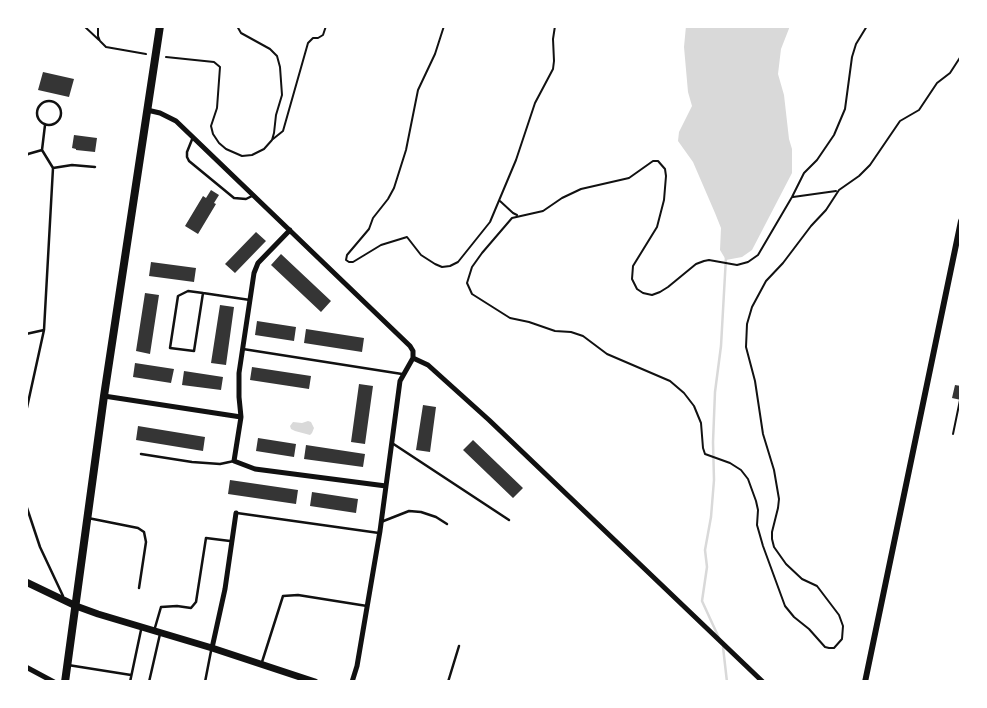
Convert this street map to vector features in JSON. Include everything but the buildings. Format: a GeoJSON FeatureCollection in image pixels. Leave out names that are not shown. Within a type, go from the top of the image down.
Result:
{"type":"FeatureCollection","features":[{"type":"Feature","properties":{"kind":"main road"},"geometry":{"type":"LineString","coordinates":[[65,682],[104,396],[160,26]]}},
{"type":"Feature","properties":{"kind":"main road"},"geometry":{"type":"LineString","coordinates":[[26,582],[76,606],[315,682]]}},
{"type":"Feature","properties":{"kind":"street"},"geometry":{"type":"LineString","coordinates":[[148,110],[171,118],[192,137],[413,351],[413,358],[400,381],[381,522],[352,682]]}},
{"type":"Feature","properties":{"kind":"street"},"geometry":{"type":"LineString","coordinates":[[865,682],[961,220]]}},
{"type":"Feature","properties":{"kind":"street"},"geometry":{"type":"LineString","coordinates":[[289,230],[258,263],[254,273],[239,373],[241,417],[234,461],[255,469],[386,486]]}},
{"type":"Feature","properties":{"kind":"street"},"geometry":{"type":"LineString","coordinates":[[413,358],[428,365],[489,420],[763,682]]}},
{"type":"Feature","properties":{"kind":"street"},"geometry":{"type":"LineString","coordinates":[[104,396],[241,417]]}},
{"type":"Feature","properties":{"kind":"street"},"geometry":{"type":"LineString","coordinates":[[212,648],[220,616],[236,513]]}},
{"type":"Feature","properties":{"kind":"street"},"geometry":{"type":"LineString","coordinates":[[26,667],[54,682]]}},
{"type":"Feature","properties":{"kind":"lane"},"geometry":{"type":"LineString","coordinates":[[45,102],[53,102],[61,110],[60,118],[55,124],[45,125],[38,118],[37,110],[45,102]]}},
{"type":"Feature","properties":{"kind":"lane"},"geometry":{"type":"LineString","coordinates":[[26,412],[44,330],[53,168],[42,150],[45,125]]}},
{"type":"Feature","properties":{"kind":"lane"},"geometry":{"type":"LineString","coordinates":[[192,137],[187,152],[189,162],[234,198],[246,199],[254,195]]}},
{"type":"Feature","properties":{"kind":"lane"},"geometry":{"type":"LineString","coordinates":[[26,156],[42,150]]}},
{"type":"Feature","properties":{"kind":"lane"},"geometry":{"type":"LineString","coordinates":[[53,168],[72,165],[95,167]]}},
{"type":"Feature","properties":{"kind":"lane"},"geometry":{"type":"LineString","coordinates":[[203,293],[194,351],[170,348],[178,296],[188,291],[203,293],[250,300]]}},
{"type":"Feature","properties":{"kind":"lane"},"geometry":{"type":"LineString","coordinates":[[26,334],[44,330]]}},
{"type":"Feature","properties":{"kind":"lane"},"geometry":{"type":"LineString","coordinates":[[243,349],[403,374]]}},
{"type":"Feature","properties":{"kind":"lane"},"geometry":{"type":"LineString","coordinates":[[26,384],[30,393]]}},
{"type":"Feature","properties":{"kind":"lane"},"geometry":{"type":"LineString","coordinates":[[392,443],[509,520]]}},
{"type":"Feature","properties":{"kind":"lane"},"geometry":{"type":"LineString","coordinates":[[141,454],[192,462],[220,464],[234,461]]}},
{"type":"Feature","properties":{"kind":"lane"},"geometry":{"type":"LineString","coordinates":[[26,505],[40,547],[65,599]]}},
{"type":"Feature","properties":{"kind":"lane"},"geometry":{"type":"LineString","coordinates":[[381,522],[409,511],[428,514],[447,524]]}},
{"type":"Feature","properties":{"kind":"lane"},"geometry":{"type":"LineString","coordinates":[[236,513],[379,533]]}},
{"type":"Feature","properties":{"kind":"lane"},"geometry":{"type":"LineString","coordinates":[[89,518],[138,528],[144,532],[146,542],[139,588]]}},
{"type":"Feature","properties":{"kind":"lane"},"geometry":{"type":"LineString","coordinates":[[149,682],[161,607],[191,608],[196,602],[206,538],[232,541]]}},
{"type":"Feature","properties":{"kind":"lane"},"geometry":{"type":"LineString","coordinates":[[261,664],[283,596],[298,595],[367,606]]}},
{"type":"Feature","properties":{"kind":"lane"},"geometry":{"type":"LineString","coordinates":[[130,682],[142,627]]}},
{"type":"Feature","properties":{"kind":"lane"},"geometry":{"type":"LineString","coordinates":[[448,682],[459,646]]}},
{"type":"Feature","properties":{"kind":"lane"},"geometry":{"type":"LineString","coordinates":[[205,682],[212,648]]}},
{"type":"Feature","properties":{"kind":"lane"},"geometry":{"type":"LineString","coordinates":[[67,665],[131,675]]}},
{"type":"Feature","properties":{"kind":"path"},"geometry":{"type":"LineString","coordinates":[[84,26],[106,47],[115,49]]}},
{"type":"Feature","properties":{"kind":"path"},"geometry":{"type":"LineString","coordinates":[[99,26],[100,41]]}},
{"type":"Feature","properties":{"kind":"path"},"geometry":{"type":"LineString","coordinates":[[237,26],[241,33],[270,49],[277,56],[282,95],[272,140]]}},
{"type":"Feature","properties":{"kind":"path"},"geometry":{"type":"LineString","coordinates":[[198,61],[214,62],[220,67],[212,134],[219,143],[234,153],[252,155],[264,149],[283,131],[309,43],[313,38],[323,35],[326,26]]}},
{"type":"Feature","properties":{"kind":"path"},"geometry":{"type":"LineString","coordinates":[[444,26],[435,54],[418,90],[406,150],[394,188],[373,218],[369,229],[347,255],[346,260],[349,262],[403,237],[407,237],[428,260],[443,267],[458,262],[490,222],[516,160],[535,103],[553,69],[555,26]]}},
{"type":"Feature","properties":{"kind":"path"},"geometry":{"type":"LineString","coordinates":[[839,190],[827,210],[766,281],[752,307],[747,324],[746,347],[755,381],[763,434],[778,489],[778,508],[772,532],[774,547],[794,572],[817,586],[839,615],[843,634],[834,648],[825,647],[785,606],[757,525],[758,510],[748,479],[730,463],[705,454],[701,423],[694,406],[684,393],[670,381],[607,355],[583,336],[510,318],[472,294],[467,283],[472,267],[512,218],[543,211],[581,189],[629,178],[653,161],[659,161],[665,169],[664,200],[657,227],[634,266],[632,279],[637,289],[652,295],[668,287],[696,264],[709,260],[735,265],[758,256],[804,173],[827,147],[840,124],[845,109],[852,57],[867,26]]}},
{"type":"Feature","properties":{"kind":"path"},"geometry":{"type":"LineString","coordinates":[[792,197],[839,190],[859,176],[900,121],[919,110],[937,83],[950,73],[961,57]]}},
{"type":"Feature","properties":{"kind":"path"},"geometry":{"type":"LineString","coordinates":[[499,201],[513,214],[520,216]]}},
{"type":"Feature","properties":{"kind":"path"},"geometry":{"type":"LineString","coordinates":[[953,435],[960,400]]}},
{"type":"Feature","properties":{"kind":"shaded area"},"geometry":{"type":"Polygon","coordinates":[[[686,26],[790,26],[781,49],[778,74],[792,149],[792,173],[752,250],[742,257],[726,260],[720,250],[721,228],[693,162],[678,141],[679,132],[692,106],[684,47],[686,26]]]}},
{"type":"Feature","properties":{"kind":"shaded area"},"geometry":{"type":"Polygon","coordinates":[[[308,421],[314,428],[310,435],[291,429],[293,422],[308,421]]]}},
{"type":"Feature","properties":{"kind":"waterway"},"geometry":{"type":"LineString","coordinates":[[719,638],[702,601],[714,480],[715,392],[721,346],[726,257]]}},
{"type":"Feature","properties":{"kind":"waterway"},"geometry":{"type":"LineString","coordinates":[[723,647],[727,682]]}}]}
